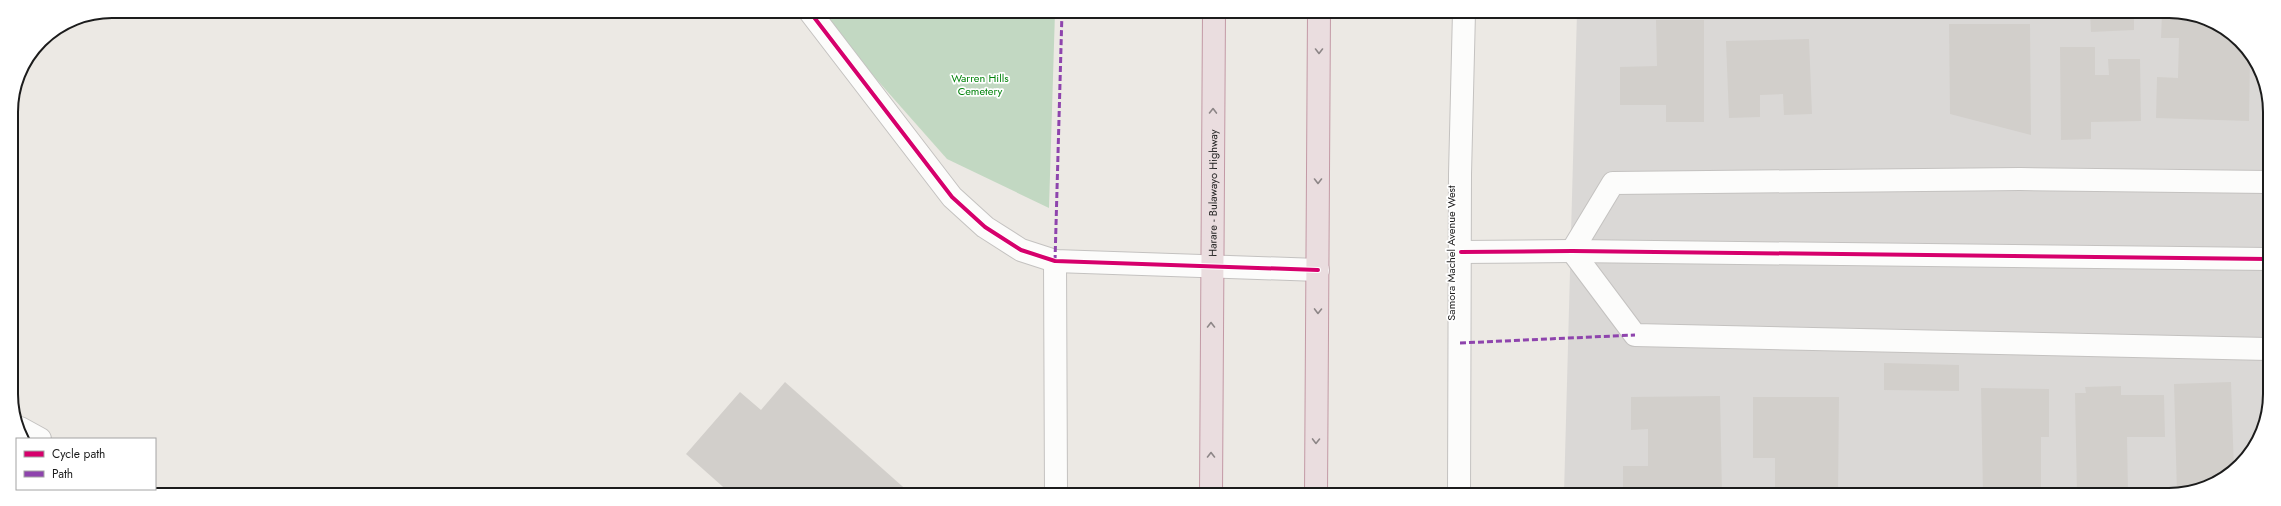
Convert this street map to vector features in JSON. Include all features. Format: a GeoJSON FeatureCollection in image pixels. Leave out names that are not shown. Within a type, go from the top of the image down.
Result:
{"type":"FeatureCollection","features":[{"type":"Feature","properties":{"kind":"highway","name":"Harare - Bulawayo Highway"},"geometry":{"type":"LineString","coordinates":[[1211,488],[1211,266],[1214,18]]}},
{"type":"Feature","properties":{"kind":"highway"},"geometry":{"type":"LineString","coordinates":[[1316,488],[1319,18]]}},
{"type":"Feature","properties":{"kind":"street"},"geometry":{"type":"LineString","coordinates":[[815,18],[952,197],[986,227],[1021,250],[1055,261],[1318,270]]}},
{"type":"Feature","properties":{"kind":"street","name":"Samora Machel Avenue West"},"geometry":{"type":"LineString","coordinates":[[1459,488],[1460,252],[1464,18]]}},
{"type":"Feature","properties":{"kind":"street"},"geometry":{"type":"LineString","coordinates":[[1572,251],[1613,183],[2012,179],[2263,182]]}},
{"type":"Feature","properties":{"kind":"street"},"geometry":{"type":"LineString","coordinates":[[1460,252],[1572,251],[2263,259]]}},
{"type":"Feature","properties":{"kind":"street"},"geometry":{"type":"LineString","coordinates":[[1572,251],[1635,335],[2263,349]]}},
{"type":"Feature","properties":{"kind":"street"},"geometry":{"type":"LineString","coordinates":[[1055,261],[1056,488]]}},
{"type":"Feature","properties":{"kind":"street"},"geometry":{"type":"LineString","coordinates":[[26,431],[38,438]]}},
{"type":"Feature","properties":{"kind":"shaded area"},"geometry":{"type":"Polygon","coordinates":[[[1577,18],[2169,18],[2187,20],[2211,28],[2226,37],[2240,50],[2247,60],[2258,82],[2263,112],[2263,394],[2260,418],[2256,430],[2240,456],[2221,472],[2205,481],[2175,488],[1564,488],[1577,18]]]}},
{"type":"Feature","properties":{"kind":"green space","name":"Warren Hills Cemetery"},"geometry":{"type":"Polygon","coordinates":[[[822,18],[1055,18],[1049,208],[947,159],[822,18]]]}},
{"type":"Feature","properties":{"kind":"building"},"geometry":{"type":"Polygon","coordinates":[[[2090,18],[2134,18],[2134,30],[2091,32],[2090,18]]]}},
{"type":"Feature","properties":{"kind":"building"},"geometry":{"type":"Polygon","coordinates":[[[2162,18],[2181,19],[2199,23],[2211,28],[2226,37],[2240,50],[2250,65],[2249,121],[2156,118],[2157,77],[2178,78],[2179,38],[2161,38],[2162,18]]]}},
{"type":"Feature","properties":{"kind":"building"},"geometry":{"type":"Polygon","coordinates":[[[1656,20],[1704,20],[1704,122],[1666,122],[1666,105],[1620,105],[1620,67],[1657,66],[1656,20]]]}},
{"type":"Feature","properties":{"kind":"building"},"geometry":{"type":"Polygon","coordinates":[[[1949,24],[2030,24],[2031,135],[1950,114],[1949,24]]]}},
{"type":"Feature","properties":{"kind":"building"},"geometry":{"type":"Polygon","coordinates":[[[1809,39],[1812,114],[1784,115],[1783,94],[1760,95],[1760,117],[1729,118],[1726,41],[1809,39]]]}},
{"type":"Feature","properties":{"kind":"building"},"geometry":{"type":"Polygon","coordinates":[[[2060,47],[2095,47],[2095,75],[2109,75],[2108,59],[2140,59],[2141,121],[2091,122],[2091,139],[2061,140],[2060,47]]]}},
{"type":"Feature","properties":{"kind":"building"},"geometry":{"type":"Polygon","coordinates":[[[1884,363],[1959,365],[1959,391],[1884,390],[1884,363]]]}},
{"type":"Feature","properties":{"kind":"building"},"geometry":{"type":"Polygon","coordinates":[[[785,382],[904,488],[724,488],[686,454],[740,392],[761,410],[785,382]]]}},
{"type":"Feature","properties":{"kind":"building"},"geometry":{"type":"Polygon","coordinates":[[[2231,382],[2234,462],[2205,481],[2177,488],[2174,384],[2231,382]]]}},
{"type":"Feature","properties":{"kind":"building"},"geometry":{"type":"Polygon","coordinates":[[[2121,386],[2121,395],[2164,395],[2165,437],[2127,437],[2128,488],[2077,488],[2075,393],[2086,393],[2085,387],[2121,386]]]}},
{"type":"Feature","properties":{"kind":"building"},"geometry":{"type":"Polygon","coordinates":[[[1981,388],[2049,389],[2049,437],[2041,437],[2041,488],[1983,488],[1981,388]]]}},
{"type":"Feature","properties":{"kind":"building"},"geometry":{"type":"Polygon","coordinates":[[[1720,396],[1722,488],[1623,488],[1623,466],[1648,466],[1648,429],[1631,430],[1631,397],[1720,396]]]}},
{"type":"Feature","properties":{"kind":"building"},"geometry":{"type":"Polygon","coordinates":[[[1753,397],[1839,397],[1838,488],[1775,488],[1775,458],[1753,458],[1753,397]]]}},
{"type":"Feature","properties":{"kind":"marked path"},"geometry":{"type":"LineString","coordinates":[[1055,261],[1062,18]]}},
{"type":"Feature","properties":{"kind":"marked path"},"geometry":{"type":"LineString","coordinates":[[1460,343],[1635,335]]}},
{"type":"Feature","properties":{"kind":"cycle path"},"geometry":{"type":"LineString","coordinates":[[815,18],[952,197],[985,227],[1021,250],[1055,261],[1318,270]]}},
{"type":"Feature","properties":{"kind":"cycle path"},"geometry":{"type":"LineString","coordinates":[[1461,252],[1572,251],[2263,259]]}}]}
